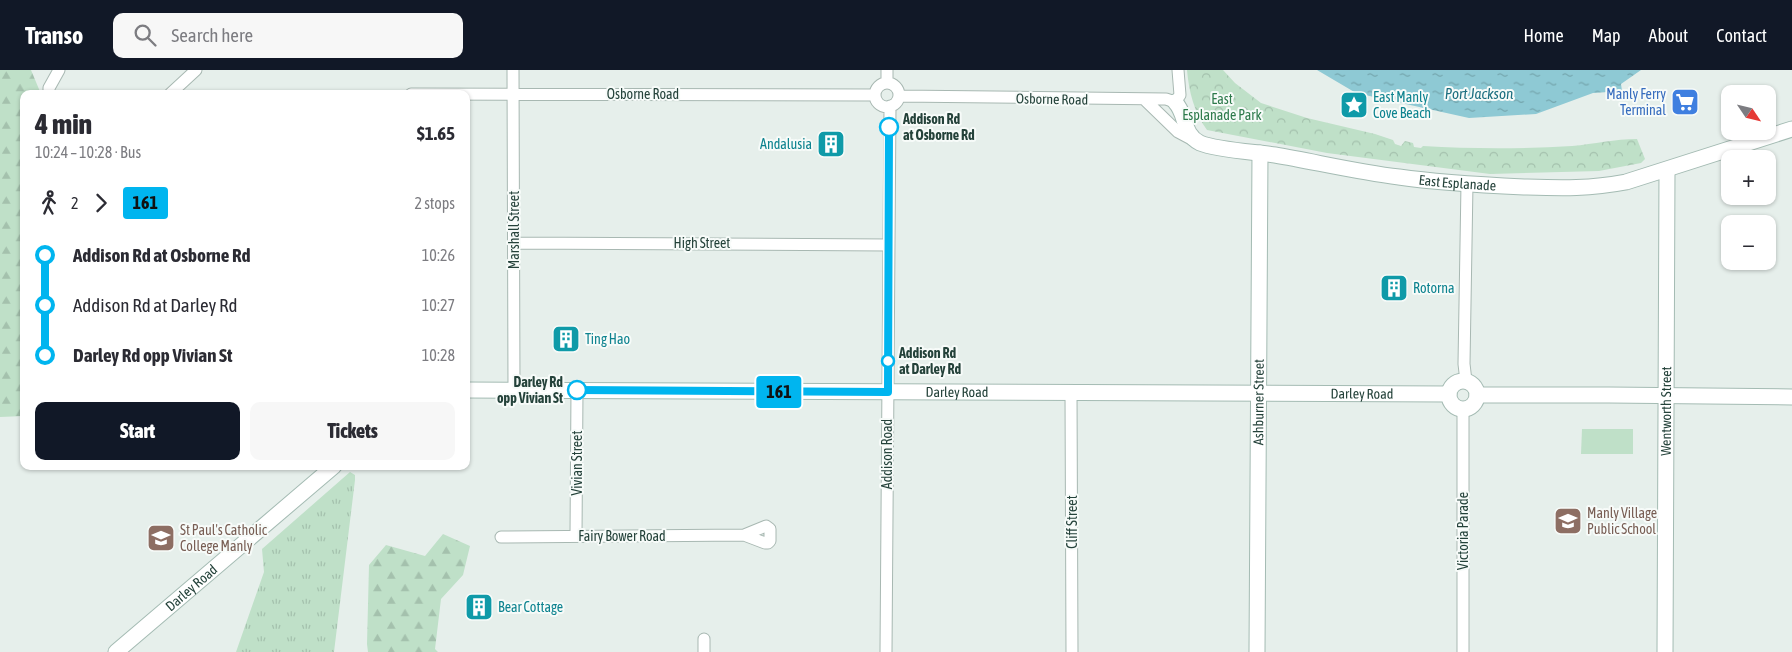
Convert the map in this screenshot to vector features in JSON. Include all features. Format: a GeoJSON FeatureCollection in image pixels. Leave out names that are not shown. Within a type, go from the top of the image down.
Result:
{"type":"FeatureCollection","features":[{"type":"Feature","properties":{"kind":"street"},"geometry":{"type":"LineString","coordinates":[[49,90],[59,70]]}},
{"type":"Feature","properties":{"kind":"street"},"geometry":{"type":"LineString","coordinates":[[176,90],[196,70]]}},
{"type":"Feature","properties":{"kind":"street","name":"Marshall Street"},"geometry":{"type":"LineString","coordinates":[[513,70],[514,390]]}},
{"type":"Feature","properties":{"kind":"street"},"geometry":{"type":"LineString","coordinates":[[887,70],[887,83]]}},
{"type":"Feature","properties":{"kind":"street"},"geometry":{"type":"LineString","coordinates":[[1178,70],[1180,94],[1175,102],[1180,106],[1186,128],[1191,136],[1199,142]]}},
{"type":"Feature","properties":{"kind":"street"},"geometry":{"type":"LineString","coordinates":[[887,83],[896,87],[899,96],[895,103],[890,106],[880,104],[875,95],[880,85],[887,83]]}},
{"type":"Feature","properties":{"kind":"street","name":"Osborne Road"},"geometry":{"type":"LineString","coordinates":[[470,93],[875,95]]}},
{"type":"Feature","properties":{"kind":"street","name":"Osborne Road"},"geometry":{"type":"LineString","coordinates":[[899,96],[1166,99],[1175,102]]}},
{"type":"Feature","properties":{"kind":"street"},"geometry":{"type":"LineString","coordinates":[[1145,100],[1178,132],[1199,142]]}},
{"type":"Feature","properties":{"kind":"street","name":"Addison Road"},"geometry":{"type":"LineString","coordinates":[[886,652],[890,106]]}},
{"type":"Feature","properties":{"kind":"street","name":"East Esplanade"},"geometry":{"type":"LineString","coordinates":[[1199,142],[1212,146],[1398,177],[1467,184],[1566,189],[1626,182],[1792,128]]}},
{"type":"Feature","properties":{"kind":"street","name":"Ashburner Street"},"geometry":{"type":"LineString","coordinates":[[1257,652],[1260,153]]}},
{"type":"Feature","properties":{"kind":"street","name":"Wentworth Street"},"geometry":{"type":"LineString","coordinates":[[1665,652],[1667,170]]}},
{"type":"Feature","properties":{"kind":"street"},"geometry":{"type":"LineString","coordinates":[[1466,381],[1464,354],[1467,184]]}},
{"type":"Feature","properties":{"kind":"street","name":"High Street"},"geometry":{"type":"LineString","coordinates":[[514,243],[889,245]]}},
{"type":"Feature","properties":{"kind":"street"},"geometry":{"type":"LineString","coordinates":[[1466,381],[1474,387],[1477,396],[1473,406],[1463,410],[1452,404],[1449,394],[1454,384],[1466,381]]}},
{"type":"Feature","properties":{"kind":"street","name":"Darley Road"},"geometry":{"type":"LineString","coordinates":[[470,390],[1449,394]]}},
{"type":"Feature","properties":{"kind":"street","name":"Vivian Street"},"geometry":{"type":"LineString","coordinates":[[576,536],[577,390]]}},
{"type":"Feature","properties":{"kind":"street","name":"Cliff Street"},"geometry":{"type":"LineString","coordinates":[[1071,392],[1072,652]]}},
{"type":"Feature","properties":{"kind":"street"},"geometry":{"type":"LineString","coordinates":[[1477,396],[1792,397]]}},
{"type":"Feature","properties":{"kind":"street","name":"Victoria Parade"},"geometry":{"type":"LineString","coordinates":[[1463,410],[1463,652]]}},
{"type":"Feature","properties":{"kind":"street","name":"Darley Road"},"geometry":{"type":"LineString","coordinates":[[116,652],[329,470]]}},
{"type":"Feature","properties":{"kind":"street","name":"Fairy Bower Road"},"geometry":{"type":"LineString","coordinates":[[501,537],[744,535]]}},
{"type":"Feature","properties":{"kind":"street"},"geometry":{"type":"LineString","coordinates":[[704,639],[704,652]]}},
{"type":"Feature","properties":{"kind":"green space"},"geometry":{"type":"Polygon","coordinates":[[[0,70],[31,70],[39,90],[20,90],[20,416],[0,417],[0,70]]]}},
{"type":"Feature","properties":{"kind":"green space","name":"East Esplanade Park"},"geometry":{"type":"Polygon","coordinates":[[[1187,70],[1223,70],[1235,83],[1261,103],[1307,118],[1375,134],[1393,140],[1395,144],[1401,146],[1405,141],[1413,143],[1414,147],[1421,148],[1423,146],[1535,148],[1637,139],[1645,159],[1641,163],[1599,171],[1490,174],[1327,153],[1207,130],[1193,102],[1187,70]]]}},
{"type":"Feature","properties":{"kind":"green space"},"geometry":{"type":"Polygon","coordinates":[[[1582,429],[1633,429],[1633,454],[1581,454],[1582,429]]]}},
{"type":"Feature","properties":{"kind":"green space"},"geometry":{"type":"Polygon","coordinates":[[[350,472],[355,475],[355,480],[334,652],[236,652],[264,572],[262,549],[350,472]]]}},
{"type":"Feature","properties":{"kind":"green space"},"geometry":{"type":"Polygon","coordinates":[[[443,534],[470,546],[463,575],[441,599],[435,649],[438,652],[368,652],[369,565],[386,545],[425,556],[443,534]]]}},
{"type":"Feature","properties":{"kind":"water","name":"Port Jackson"},"geometry":{"type":"Polygon","coordinates":[[[1317,70],[1641,70],[1621,84],[1622,91],[1593,93],[1536,114],[1469,118],[1356,93],[1317,70]]]}},
{"type":"Feature","properties":{"kind":"bus line","name":"161"},"geometry":{"type":"LineString","coordinates":[[577,390],[888,392],[889,127]]}},
{"type":"Feature","properties":{"kind":"place","name":"Manly Ferry Terminal"},"geometry":{"type":"Point","coordinates":[1685,102]}},
{"type":"Feature","properties":{"kind":"place","name":"East Manly Cove Beach"},"geometry":{"type":"Point","coordinates":[1354,105]}},
{"type":"Feature","properties":{"kind":"place","name":"Addison Rd at Osborne Rd"},"geometry":{"type":"Point","coordinates":[889,127]}},
{"type":"Feature","properties":{"kind":"place","name":"Andalusia"},"geometry":{"type":"Point","coordinates":[831,144]}},
{"type":"Feature","properties":{"kind":"place","name":"Rotorna"},"geometry":{"type":"Point","coordinates":[1394,288]}},
{"type":"Feature","properties":{"kind":"place","name":"Ting Hao"},"geometry":{"type":"Point","coordinates":[566,339]}},
{"type":"Feature","properties":{"kind":"place","name":"Addison Rd at Darley Rd"},"geometry":{"type":"Point","coordinates":[888,361]}},
{"type":"Feature","properties":{"kind":"place","name":"Darley Rd opp Vivian St"},"geometry":{"type":"Point","coordinates":[577,390]}},
{"type":"Feature","properties":{"kind":"place","name":"Manly Village Public School"},"geometry":{"type":"Point","coordinates":[1568,521]}},
{"type":"Feature","properties":{"kind":"place","name":"St Paul's Catholic College Manly"},"geometry":{"type":"Point","coordinates":[161,538]}},
{"type":"Feature","properties":{"kind":"place","name":"Bear Cottage"},"geometry":{"type":"Point","coordinates":[479,607]}}]}
